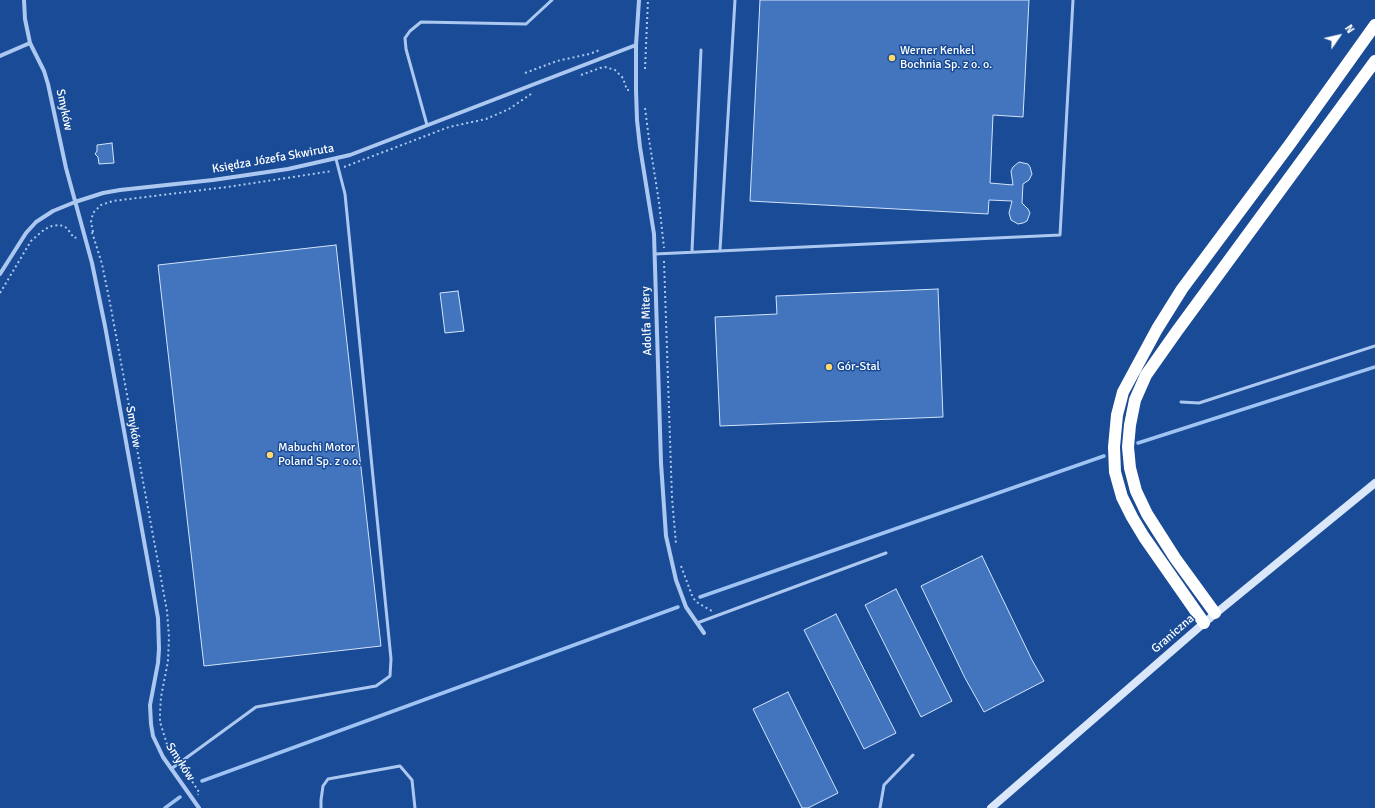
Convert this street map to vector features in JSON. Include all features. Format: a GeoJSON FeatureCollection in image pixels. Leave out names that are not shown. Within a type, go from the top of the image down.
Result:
{"type":"FeatureCollection","features":[{"type":"Feature","properties":{"kind":"highway"},"geometry":{"type":"LineString","coordinates":[[1204,623],[1144,537],[1122,497],[1115,472],[1114,447],[1117,414],[1123,392],[1157,329],[1182,289],[1290,144],[1375,25]]}},
{"type":"Feature","properties":{"kind":"highway"},"geometry":{"type":"LineString","coordinates":[[1215,613],[1167,546],[1147,514],[1136,492],[1130,468],[1128,447],[1130,425],[1135,400],[1146,375],[1177,331],[1375,61]]}},
{"type":"Feature","properties":{"kind":"main road","name":"Graniczna"},"geometry":{"type":"LineString","coordinates":[[991,808],[1215,613],[1375,484]]}},
{"type":"Feature","properties":{"kind":"street","name":"Smyków"},"geometry":{"type":"LineString","coordinates":[[24,0],[25,19],[30,43],[44,71],[48,84],[64,161],[92,263],[105,326],[158,618],[159,649],[150,705],[151,724],[158,747],[171,769],[199,808]]}},
{"type":"Feature","properties":{"kind":"street","name":"Adolfa Mitery"},"geometry":{"type":"LineString","coordinates":[[639,0],[636,45],[637,120],[652,213],[655,254],[666,536],[676,580],[686,607],[704,633]]}},
{"type":"Feature","properties":{"kind":"street"},"geometry":{"type":"LineString","coordinates":[[0,56],[30,43]]}},
{"type":"Feature","properties":{"kind":"street","name":"Księdza Józefa Skwiruta"},"geometry":{"type":"LineString","coordinates":[[0,274],[26,233],[36,222],[53,211],[75,202],[104,193],[120,190],[213,180],[273,171],[336,159],[364,150],[636,45]]}},
{"type":"Feature","properties":{"kind":"lane"},"geometry":{"type":"LineString","coordinates":[[427,125],[406,49],[405,38],[410,30],[420,22],[526,24],[552,0]]}},
{"type":"Feature","properties":{"kind":"lane"},"geometry":{"type":"LineString","coordinates":[[720,250],[735,0]]}},
{"type":"Feature","properties":{"kind":"lane"},"geometry":{"type":"LineString","coordinates":[[655,254],[692,251],[1060,235],[1073,0]]}},
{"type":"Feature","properties":{"kind":"lane"},"geometry":{"type":"LineString","coordinates":[[692,251],[701,50]]}},
{"type":"Feature","properties":{"kind":"lane"},"geometry":{"type":"LineString","coordinates":[[171,769],[256,707],[376,686],[390,676],[391,659],[345,194],[336,159]]}},
{"type":"Feature","properties":{"kind":"lane"},"geometry":{"type":"LineString","coordinates":[[1181,402],[1199,403],[1375,346]]}},
{"type":"Feature","properties":{"kind":"lane"},"geometry":{"type":"LineString","coordinates":[[697,623],[886,553]]}},
{"type":"Feature","properties":{"kind":"lane"},"geometry":{"type":"LineString","coordinates":[[880,808],[884,785],[913,755]]}},
{"type":"Feature","properties":{"kind":"lane"},"geometry":{"type":"LineString","coordinates":[[321,808],[320,800],[323,786],[328,780],[400,766],[412,780],[415,808]]}},
{"type":"Feature","properties":{"kind":"path"},"geometry":{"type":"LineString","coordinates":[[644,76],[648,0]]}},
{"type":"Feature","properties":{"kind":"path"},"geometry":{"type":"LineString","coordinates":[[526,73],[557,61],[600,50],[605,68]]}},
{"type":"Feature","properties":{"kind":"path"},"geometry":{"type":"LineString","coordinates":[[645,105],[659,202],[664,253],[672,498],[674,529],[678,549]]}},
{"type":"Feature","properties":{"kind":"path"},"geometry":{"type":"LineString","coordinates":[[0,293],[31,242],[44,229],[60,225],[66,228],[74,238],[78,236]]}},
{"type":"Feature","properties":{"kind":"path"},"geometry":{"type":"LineString","coordinates":[[681,563],[692,598],[720,615]]}},
{"type":"Feature","properties":{"kind":"building","name":"Werner Kenkel Bochnia Sp. z o. o."},"geometry":{"type":"Polygon","coordinates":[[[760,0],[1029,0],[1023,117],[993,115],[990,183],[1013,185],[1011,171],[1013,167],[1019,162],[1028,164],[1032,174],[1029,180],[1023,184],[1022,203],[1030,213],[1027,221],[1018,224],[1011,220],[1009,213],[1012,201],[989,200],[988,214],[750,201],[760,0]]]}},
{"type":"Feature","properties":{"kind":"building"},"geometry":{"type":"Polygon","coordinates":[[[112,143],[114,163],[99,164],[98,157],[95,154],[97,151],[97,145],[112,143]]]}},
{"type":"Feature","properties":{"kind":"building","name":"Mabuchi Motor Poland Sp. z o.o."},"geometry":{"type":"Polygon","coordinates":[[[336,245],[381,646],[204,666],[158,265],[336,245]]]}},
{"type":"Feature","properties":{"kind":"building","name":"Gór-Stal"},"geometry":{"type":"Polygon","coordinates":[[[938,289],[943,417],[720,426],[715,317],[777,314],[776,296],[938,289]]]}},
{"type":"Feature","properties":{"kind":"building"},"geometry":{"type":"Polygon","coordinates":[[[458,291],[464,331],[445,333],[440,293],[458,291]]]}},
{"type":"Feature","properties":{"kind":"building"},"geometry":{"type":"Polygon","coordinates":[[[982,556],[1032,660],[1044,681],[984,712],[965,678],[921,586],[982,556]]]}},
{"type":"Feature","properties":{"kind":"building"},"geometry":{"type":"Polygon","coordinates":[[[896,589],[952,701],[921,717],[865,605],[896,589]]]}},
{"type":"Feature","properties":{"kind":"building"},"geometry":{"type":"Polygon","coordinates":[[[836,614],[896,733],[864,749],[804,630],[836,614]]]}},
{"type":"Feature","properties":{"kind":"building"},"geometry":{"type":"Polygon","coordinates":[[[788,692],[838,793],[808,808],[802,808],[753,709],[788,692]]]}},
{"type":"Feature","properties":{"kind":"waterway"},"geometry":{"type":"LineString","coordinates":[[1138,443],[1375,367]]}},
{"type":"Feature","properties":{"kind":"waterway"},"geometry":{"type":"LineString","coordinates":[[700,597],[1104,456]]}},
{"type":"Feature","properties":{"kind":"waterway"},"geometry":{"type":"LineString","coordinates":[[202,781],[678,607]]}},
{"type":"Feature","properties":{"kind":"waterway"},"geometry":{"type":"LineString","coordinates":[[165,808],[180,797]]}},
{"type":"Feature","properties":{"kind":"place","name":"Werner Kenkel Bochnia Sp. z o. o."},"geometry":{"type":"Point","coordinates":[892,58]}},
{"type":"Feature","properties":{"kind":"place","name":"Gór-Stal"},"geometry":{"type":"Point","coordinates":[829,367]}},
{"type":"Feature","properties":{"kind":"place","name":"Mabuchi Motor Poland Sp. z o.o."},"geometry":{"type":"Point","coordinates":[270,455]}}]}
